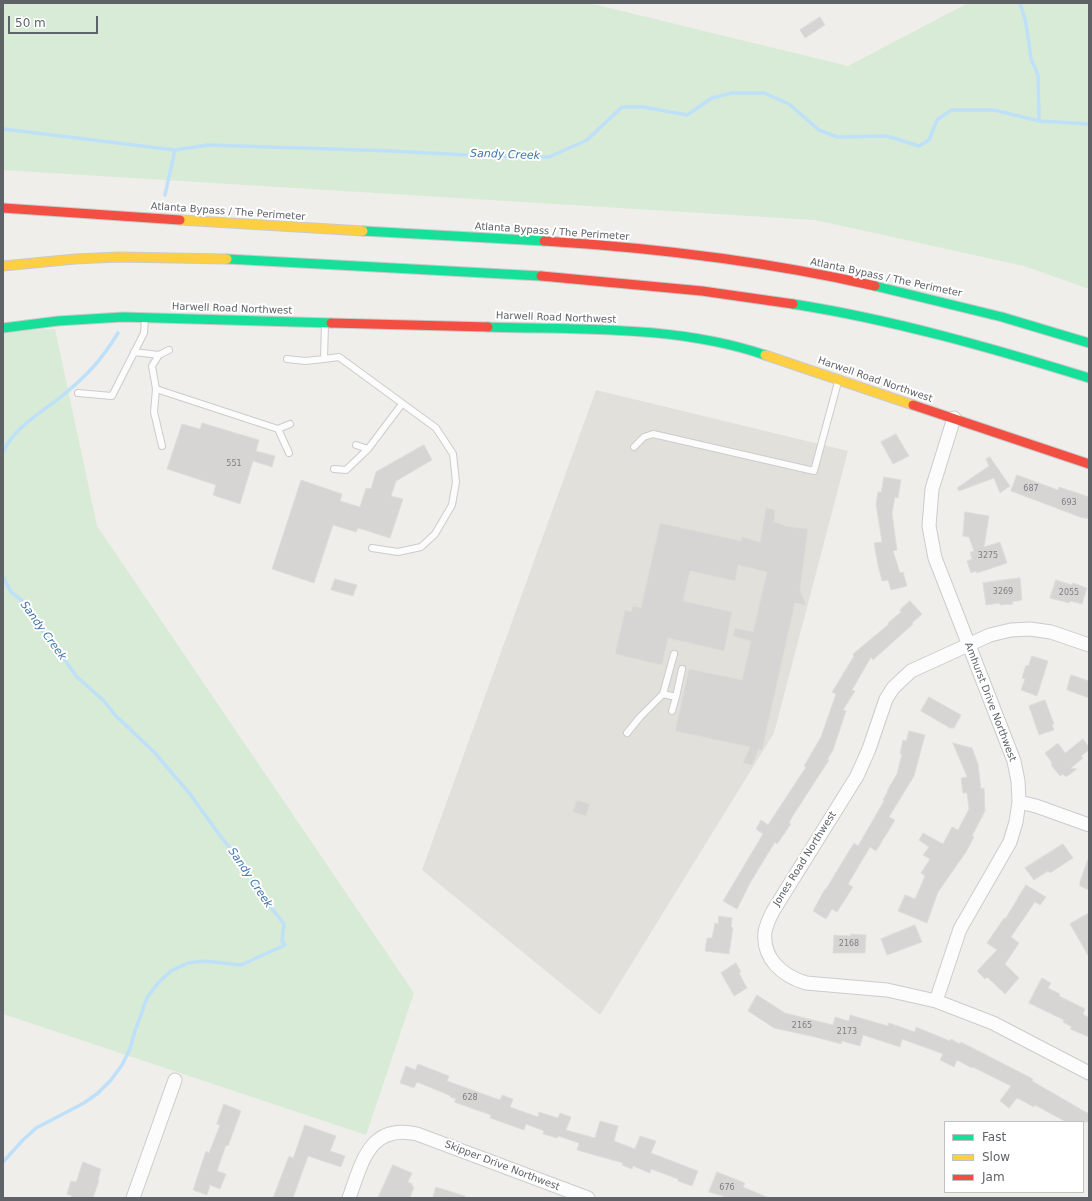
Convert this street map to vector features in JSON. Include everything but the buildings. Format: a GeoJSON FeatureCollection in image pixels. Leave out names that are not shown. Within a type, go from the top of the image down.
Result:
{"type":"FeatureCollection","features":[{"type":"Feature","properties":{"kind":"main road","name":"Atlanta Bypass / The Perimeter"},"geometry":{"type":"LineString","coordinates":[[3,208],[298,228],[525,240],[629,248],[733,260],[846,279],[909,293],[985,312],[1089,343]]}},
{"type":"Feature","properties":{"kind":"main road"},"geometry":{"type":"LineString","coordinates":[[3,266],[75,259],[118,257],[197,258],[586,279],[676,287],[813,307],[884,322],[996,350],[1089,378]]}},
{"type":"Feature","properties":{"kind":"main road","name":"Harwell Road Northwest"},"geometry":{"type":"LineString","coordinates":[[3,328],[58,321],[123,317],[642,332],[696,338],[754,351],[1089,464]]}},
{"type":"Feature","properties":{"kind":"street","name":"Amhurst Drive Northwest"},"geometry":{"type":"LineString","coordinates":[[936,1001],[960,929],[1010,842],[1016,822],[1019,802],[1018,781],[1014,761],[935,558],[929,526],[932,489],[954,418]]}},
{"type":"Feature","properties":{"kind":"street","name":"Jones Road Northwest"},"geometry":{"type":"LineString","coordinates":[[1089,645],[1052,632],[1030,629],[1011,630],[990,635],[968,644],[911,671],[892,688],[886,699],[869,749],[857,776],[772,911],[765,932],[767,948],[773,962],[782,972],[795,979],[806,983],[887,990],[936,1001],[993,1023],[1089,1073]]}},
{"type":"Feature","properties":{"kind":"street"},"geometry":{"type":"LineString","coordinates":[[1019,802],[1036,806],[1089,825]]}},
{"type":"Feature","properties":{"kind":"street"},"geometry":{"type":"LineString","coordinates":[[133,1198],[175,1080]]}},
{"type":"Feature","properties":{"kind":"street","name":"Skipper Drive Northwest"},"geometry":{"type":"LineString","coordinates":[[349,1198],[365,1154],[372,1144],[382,1136],[393,1132],[405,1131],[588,1198]]}},
{"type":"Feature","properties":{"kind":"lane"},"geometry":{"type":"LineString","coordinates":[[78,393],[112,396],[144,333],[145,318]]}},
{"type":"Feature","properties":{"kind":"lane"},"geometry":{"type":"LineString","coordinates":[[324,359],[325,323]]}},
{"type":"Feature","properties":{"kind":"lane"},"geometry":{"type":"LineString","coordinates":[[162,446],[154,412],[156,389],[152,366],[159,355],[169,350]]}},
{"type":"Feature","properties":{"kind":"lane"},"geometry":{"type":"LineString","coordinates":[[134,352],[159,355]]}},
{"type":"Feature","properties":{"kind":"lane"},"geometry":{"type":"LineString","coordinates":[[287,359],[305,361],[339,357],[436,428],[453,454],[456,482],[452,505],[436,534],[421,547],[398,552],[372,548]]}},
{"type":"Feature","properties":{"kind":"lane"},"geometry":{"type":"LineString","coordinates":[[634,447],[644,437],[652,434],[814,471],[839,379]]}},
{"type":"Feature","properties":{"kind":"lane"},"geometry":{"type":"LineString","coordinates":[[156,389],[278,429],[290,424]]}},
{"type":"Feature","properties":{"kind":"lane"},"geometry":{"type":"LineString","coordinates":[[334,468],[346,470],[368,449],[402,404]]}},
{"type":"Feature","properties":{"kind":"lane"},"geometry":{"type":"LineString","coordinates":[[278,429],[289,453]]}},
{"type":"Feature","properties":{"kind":"lane"},"geometry":{"type":"LineString","coordinates":[[356,445],[368,449]]}},
{"type":"Feature","properties":{"kind":"lane"},"geometry":{"type":"LineString","coordinates":[[627,733],[662,694],[674,654]]}},
{"type":"Feature","properties":{"kind":"lane"},"geometry":{"type":"LineString","coordinates":[[672,711],[682,669]]}},
{"type":"Feature","properties":{"kind":"lane"},"geometry":{"type":"LineString","coordinates":[[662,694],[676,697]]}},
{"type":"Feature","properties":{"kind":"shaded area"},"geometry":{"type":"Polygon","coordinates":[[[596,390],[848,451],[774,733],[600,1015],[422,870],[596,390]]]}},
{"type":"Feature","properties":{"kind":"green space"},"geometry":{"type":"Polygon","coordinates":[[[3,3],[589,3],[848,66],[968,3],[1089,3],[1089,289],[1024,266],[815,220],[3,170],[3,3]]]}},
{"type":"Feature","properties":{"kind":"green space"},"geometry":{"type":"Polygon","coordinates":[[[55,329],[97,526],[414,993],[366,1135],[3,1014],[3,331],[55,329]]]}},
{"type":"Feature","properties":{"kind":"waterway"},"geometry":{"type":"LineString","coordinates":[[1020,3],[1026,23],[1031,59],[1038,75],[1039,121]]}},
{"type":"Feature","properties":{"kind":"waterway","name":"Sandy Creek"},"geometry":{"type":"LineString","coordinates":[[3,129],[175,150],[208,145],[392,151],[485,156],[549,157],[587,140],[622,107],[643,107],[687,115],[712,98],[732,93],[764,93],[789,104],[819,130],[837,137],[887,136],[919,146],[929,140],[937,120],[951,110],[994,110],[1039,121],[1089,124]]}},
{"type":"Feature","properties":{"kind":"waterway","name":"Sandy Creek"},"geometry":{"type":"LineString","coordinates":[[165,195],[175,150]]}},
{"type":"Feature","properties":{"kind":"waterway","name":"Sandy Creek"},"geometry":{"type":"LineString","coordinates":[[3,452],[8,443],[20,429],[84,377],[105,352],[118,333]]}},
{"type":"Feature","properties":{"kind":"waterway","name":"Sandy Creek"},"geometry":{"type":"LineString","coordinates":[[3,577],[11,592],[25,603],[33,620],[77,677],[104,701],[115,715],[155,753],[190,794],[221,837],[244,865],[254,880],[261,897],[284,924],[282,941],[285,945],[241,965],[205,961],[188,963],[171,971],[158,983],[147,998],[130,1049],[122,1065],[111,1080],[98,1093],[84,1103],[36,1128],[3,1162]]}},
{"type":"Feature","properties":{"kind":"traffic: fast"},"geometry":{"type":"LineString","coordinates":[[363,231],[544,241]]}},
{"type":"Feature","properties":{"kind":"traffic: fast"},"geometry":{"type":"LineString","coordinates":[[227,259],[541,276]]}},
{"type":"Feature","properties":{"kind":"traffic: fast"},"geometry":{"type":"LineString","coordinates":[[875,286],[1002,317],[1089,343]]}},
{"type":"Feature","properties":{"kind":"traffic: fast"},"geometry":{"type":"LineString","coordinates":[[793,304],[868,318],[942,336],[1089,378]]}},
{"type":"Feature","properties":{"kind":"traffic: fast"},"geometry":{"type":"LineString","coordinates":[[3,328],[58,321],[123,317],[331,323]]}},
{"type":"Feature","properties":{"kind":"traffic: fast"},"geometry":{"type":"LineString","coordinates":[[488,327],[593,329],[663,334],[698,338],[732,345],[765,355]]}},
{"type":"Feature","properties":{"kind":"traffic: slow"},"geometry":{"type":"LineString","coordinates":[[180,220],[363,231]]}},
{"type":"Feature","properties":{"kind":"traffic: slow"},"geometry":{"type":"LineString","coordinates":[[3,266],[75,259],[119,257],[227,259]]}},
{"type":"Feature","properties":{"kind":"traffic: slow"},"geometry":{"type":"LineString","coordinates":[[765,355],[913,405]]}},
{"type":"Feature","properties":{"kind":"traffic: jam"},"geometry":{"type":"LineString","coordinates":[[3,208],[180,220]]}},
{"type":"Feature","properties":{"kind":"traffic: jam"},"geometry":{"type":"LineString","coordinates":[[544,241],[628,247],[711,257],[793,269],[875,286]]}},
{"type":"Feature","properties":{"kind":"traffic: jam"},"geometry":{"type":"LineString","coordinates":[[541,276],[702,291],[793,304]]}},
{"type":"Feature","properties":{"kind":"traffic: jam"},"geometry":{"type":"LineString","coordinates":[[331,323],[488,327]]}},
{"type":"Feature","properties":{"kind":"traffic: jam"},"geometry":{"type":"LineString","coordinates":[[913,405],[1089,464]]}}]}
